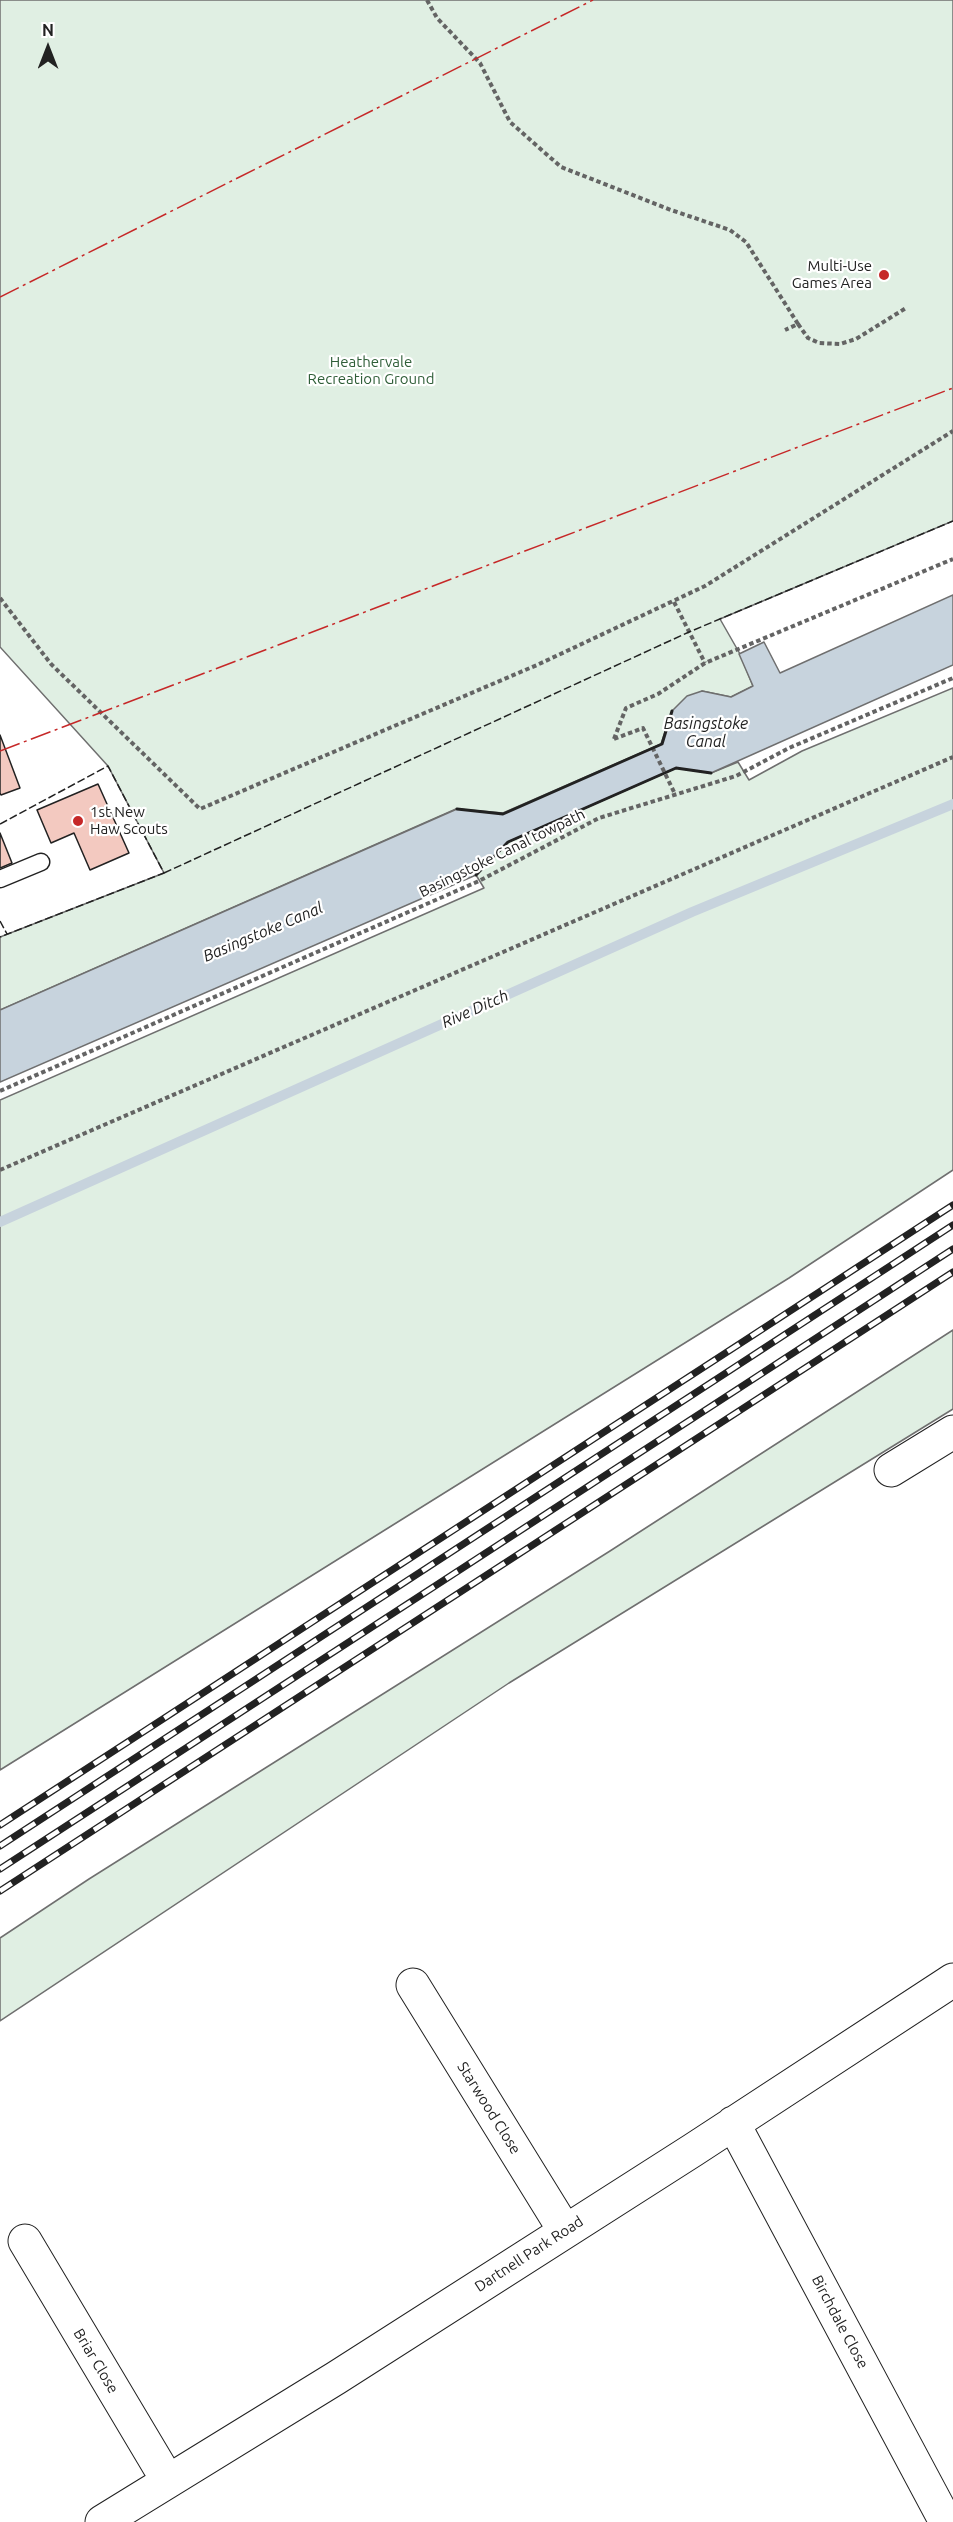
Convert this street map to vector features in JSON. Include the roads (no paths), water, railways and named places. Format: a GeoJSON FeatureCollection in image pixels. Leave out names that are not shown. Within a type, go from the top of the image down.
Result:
{"type":"FeatureCollection","features":[{"type":"Feature","properties":{"kind":"street"},"geometry":{"type":"LineString","coordinates":[[891,1470],[953,1432]]}},
{"type":"Feature","properties":{"kind":"street","name":"Dartnell Park Road"},"geometry":{"type":"LineString","coordinates":[[102,2522],[566,2231],[953,1980]]}},
{"type":"Feature","properties":{"kind":"street","name":"Starwood Close"},"geometry":{"type":"LineString","coordinates":[[413,1984],[566,2231]]}},
{"type":"Feature","properties":{"kind":"street","name":"Birchdale Close"},"geometry":{"type":"LineString","coordinates":[[733,2124],[946,2522]]}},
{"type":"Feature","properties":{"kind":"street","name":"Briar Close"},"geometry":{"type":"LineString","coordinates":[[24,2241],[168,2481]]}},
{"type":"Feature","properties":{"kind":"lane"},"geometry":{"type":"LineString","coordinates":[[0,879],[41,862]]}},
{"type":"Feature","properties":{"kind":"water","name":"Basingstoke Canal"},"geometry":{"type":"Polygon","coordinates":[[[953,595],[953,665],[711,773],[676,768],[508,842],[476,875],[0,1082],[0,1010],[457,809],[503,813],[661,744],[672,711],[687,696],[702,691],[731,697],[753,686],[739,654],[764,642],[780,673],[953,595]]]}},
{"type":"Feature","properties":{"kind":"waterway","name":"Rive Ditch"},"geometry":{"type":"LineString","coordinates":[[0,1222],[692,912],[953,804]]}},
{"type":"Feature","properties":{"kind":"railway"},"geometry":{"type":"LineString","coordinates":[[0,1825],[953,1205]]}},
{"type":"Feature","properties":{"kind":"railway"},"geometry":{"type":"LineString","coordinates":[[0,1846],[953,1225]]}},
{"type":"Feature","properties":{"kind":"railway"},"geometry":{"type":"LineString","coordinates":[[0,1869],[953,1249]]}},
{"type":"Feature","properties":{"kind":"railway"},"geometry":{"type":"LineString","coordinates":[[0,1891],[953,1272]]}},
{"type":"Feature","properties":{"kind":"place","name":"Multi-Use Games Area"},"geometry":{"type":"Point","coordinates":[884,275]}},
{"type":"Feature","properties":{"kind":"place","name":"1st New Haw Scouts"},"geometry":{"type":"Point","coordinates":[78,821]}},
{"type":"Feature","properties":{"kind":"park label","name":"Heathervale Recreation Ground"},"geometry":{"type":"Point","coordinates":[371,370]}}]}
